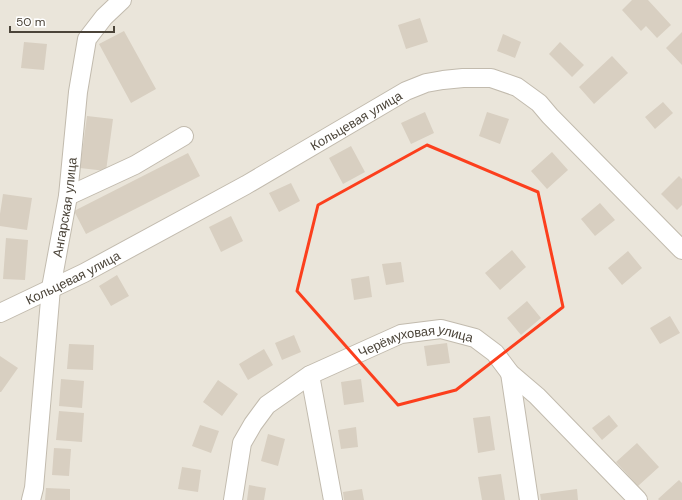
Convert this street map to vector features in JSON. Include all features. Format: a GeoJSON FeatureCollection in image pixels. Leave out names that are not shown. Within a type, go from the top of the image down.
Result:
{"type":"FeatureCollection","features":[{"type":"Feature","properties":{"kind":"street","name":"Ангарская улица"},"geometry":{"type":"LineString","coordinates":[[31,500],[34,488],[51,288],[68,196],[78,92],[87,39],[104,17],[122,0]]}},
{"type":"Feature","properties":{"kind":"street","name":"Кольцевая улица"},"geometry":{"type":"LineString","coordinates":[[0,313],[84,274],[246,186],[406,91],[426,83],[463,78],[492,78],[517,87],[539,103],[682,250]]}},
{"type":"Feature","properties":{"kind":"street"},"geometry":{"type":"LineString","coordinates":[[68,196],[135,165],[184,136]]}},
{"type":"Feature","properties":{"kind":"street","name":"Черёмуховая улица"},"geometry":{"type":"LineString","coordinates":[[233,500],[242,443],[253,424],[267,405],[310,375],[401,334],[441,329],[475,338],[495,353],[510,372],[537,396],[638,500]]}},
{"type":"Feature","properties":{"kind":"street"},"geometry":{"type":"LineString","coordinates":[[510,372],[529,500]]}},
{"type":"Feature","properties":{"kind":"street"},"geometry":{"type":"LineString","coordinates":[[310,375],[333,500]]}},
{"type":"Feature","properties":{"kind":"highlighted area"},"geometry":{"type":"Polygon","coordinates":[[[427,145],[538,192],[563,307],[456,390],[398,405],[297,291],[318,205],[427,145]]]}},
{"type":"Feature","properties":{"kind":"shaded area"},"geometry":{"type":"Polygon","coordinates":[[[0,0],[682,0],[682,500],[0,500],[0,0]]]}},
{"type":"Feature","properties":{"kind":"building"},"geometry":{"type":"Polygon","coordinates":[[[632,0],[648,0],[671,25],[657,38],[646,26],[641,31],[622,10],[632,0]]]}},
{"type":"Feature","properties":{"kind":"building"},"geometry":{"type":"Polygon","coordinates":[[[420,18],[428,42],[406,49],[398,25],[420,18]]]}},
{"type":"Feature","properties":{"kind":"building"},"geometry":{"type":"Polygon","coordinates":[[[124,31],[156,89],[131,103],[99,44],[124,31]]]}},
{"type":"Feature","properties":{"kind":"building"},"geometry":{"type":"Polygon","coordinates":[[[682,32],[682,65],[666,48],[682,32]]]}},
{"type":"Feature","properties":{"kind":"building"},"geometry":{"type":"Polygon","coordinates":[[[503,34],[521,42],[515,58],[497,51],[503,34]]]}},
{"type":"Feature","properties":{"kind":"building"},"geometry":{"type":"Polygon","coordinates":[[[24,42],[47,44],[44,70],[21,68],[24,42]]]}},
{"type":"Feature","properties":{"kind":"building"},"geometry":{"type":"Polygon","coordinates":[[[560,42],[584,65],[572,77],[549,54],[560,42]]]}},
{"type":"Feature","properties":{"kind":"building"},"geometry":{"type":"Polygon","coordinates":[[[612,56],[628,73],[594,104],[579,87],[612,56]]]}},
{"type":"Feature","properties":{"kind":"building"},"geometry":{"type":"Polygon","coordinates":[[[663,102],[673,113],[655,129],[645,117],[663,102]]]}},
{"type":"Feature","properties":{"kind":"building"},"geometry":{"type":"Polygon","coordinates":[[[425,112],[434,133],[411,144],[401,123],[425,112]]]}},
{"type":"Feature","properties":{"kind":"building"},"geometry":{"type":"Polygon","coordinates":[[[487,112],[509,119],[500,144],[479,136],[487,112]]]}},
{"type":"Feature","properties":{"kind":"building"},"geometry":{"type":"Polygon","coordinates":[[[87,116],[113,119],[106,171],[80,168],[87,116]]]}},
{"type":"Feature","properties":{"kind":"building"},"geometry":{"type":"Polygon","coordinates":[[[351,146],[365,172],[343,184],[329,158],[351,146]]]}},
{"type":"Feature","properties":{"kind":"building"},"geometry":{"type":"Polygon","coordinates":[[[552,152],[568,170],[547,189],[531,171],[552,152]]]}},
{"type":"Feature","properties":{"kind":"building"},"geometry":{"type":"Polygon","coordinates":[[[188,153],[200,176],[86,234],[74,211],[188,153]]]}},
{"type":"Feature","properties":{"kind":"building"},"geometry":{"type":"Polygon","coordinates":[[[679,176],[682,179],[682,205],[677,210],[661,194],[679,176]]]}},
{"type":"Feature","properties":{"kind":"building"},"geometry":{"type":"Polygon","coordinates":[[[291,183],[300,201],[279,212],[269,193],[291,183]]]}},
{"type":"Feature","properties":{"kind":"building"},"geometry":{"type":"Polygon","coordinates":[[[3,194],[32,198],[27,230],[0,226],[3,194]]]}},
{"type":"Feature","properties":{"kind":"building"},"geometry":{"type":"Polygon","coordinates":[[[600,203],[615,220],[595,236],[581,219],[600,203]]]}},
{"type":"Feature","properties":{"kind":"building"},"geometry":{"type":"Polygon","coordinates":[[[231,216],[243,241],[221,252],[209,227],[231,216]]]}},
{"type":"Feature","properties":{"kind":"building"},"geometry":{"type":"Polygon","coordinates":[[[6,238],[28,240],[25,280],[3,279],[6,238]]]}},
{"type":"Feature","properties":{"kind":"building"},"geometry":{"type":"Polygon","coordinates":[[[512,250],[526,267],[500,290],[485,273],[512,250]]]}},
{"type":"Feature","properties":{"kind":"building"},"geometry":{"type":"Polygon","coordinates":[[[628,251],[642,268],[622,285],[608,268],[628,251]]]}},
{"type":"Feature","properties":{"kind":"building"},"geometry":{"type":"Polygon","coordinates":[[[401,262],[404,282],[386,285],[382,264],[401,262]]]}},
{"type":"Feature","properties":{"kind":"building"},"geometry":{"type":"Polygon","coordinates":[[[117,275],[129,296],[111,306],[99,286],[117,275]]]}},
{"type":"Feature","properties":{"kind":"building"},"geometry":{"type":"Polygon","coordinates":[[[369,276],[372,297],[354,300],[351,279],[369,276]]]}},
{"type":"Feature","properties":{"kind":"building"},"geometry":{"type":"Polygon","coordinates":[[[527,301],[541,318],[521,335],[507,318],[527,301]]]}},
{"type":"Feature","properties":{"kind":"building"},"geometry":{"type":"Polygon","coordinates":[[[670,316],[680,333],[660,344],[650,328],[670,316]]]}},
{"type":"Feature","properties":{"kind":"building"},"geometry":{"type":"Polygon","coordinates":[[[294,335],[301,352],[282,360],[275,343],[294,335]]]}},
{"type":"Feature","properties":{"kind":"building"},"geometry":{"type":"Polygon","coordinates":[[[447,343],[450,363],[427,366],[424,346],[447,343]]]}},
{"type":"Feature","properties":{"kind":"building"},"geometry":{"type":"Polygon","coordinates":[[[69,344],[94,345],[93,370],[67,369],[69,344]]]}},
{"type":"Feature","properties":{"kind":"building"},"geometry":{"type":"Polygon","coordinates":[[[264,349],[273,365],[248,380],[239,364],[264,349]]]}},
{"type":"Feature","properties":{"kind":"building"},"geometry":{"type":"Polygon","coordinates":[[[0,356],[18,368],[1,392],[0,392],[0,356]]]}},
{"type":"Feature","properties":{"kind":"building"},"geometry":{"type":"Polygon","coordinates":[[[61,379],[84,381],[82,408],[59,406],[61,379]]]}},
{"type":"Feature","properties":{"kind":"building"},"geometry":{"type":"Polygon","coordinates":[[[361,379],[364,402],[344,405],[341,382],[361,379]]]}},
{"type":"Feature","properties":{"kind":"building"},"geometry":{"type":"Polygon","coordinates":[[[218,380],[238,394],[222,416],[203,402],[218,380]]]}},
{"type":"Feature","properties":{"kind":"building"},"geometry":{"type":"Polygon","coordinates":[[[59,411],[84,413],[82,442],[56,440],[59,411]]]}},
{"type":"Feature","properties":{"kind":"building"},"geometry":{"type":"Polygon","coordinates":[[[609,415],[618,426],[602,440],[592,428],[609,415]]]}},
{"type":"Feature","properties":{"kind":"building"},"geometry":{"type":"Polygon","coordinates":[[[490,416],[495,450],[478,453],[473,418],[490,416]]]}},
{"type":"Feature","properties":{"kind":"building"},"geometry":{"type":"Polygon","coordinates":[[[200,425],[219,431],[211,453],[192,446],[200,425]]]}},
{"type":"Feature","properties":{"kind":"building"},"geometry":{"type":"Polygon","coordinates":[[[356,427],[358,447],[341,449],[338,430],[356,427]]]}},
{"type":"Feature","properties":{"kind":"building"},"geometry":{"type":"Polygon","coordinates":[[[268,434],[285,439],[278,466],[261,461],[268,434]]]}},
{"type":"Feature","properties":{"kind":"building"},"geometry":{"type":"Polygon","coordinates":[[[637,443],[659,467],[638,486],[616,462],[637,443]]]}},
{"type":"Feature","properties":{"kind":"building"},"geometry":{"type":"Polygon","coordinates":[[[54,448],[71,449],[69,476],[52,475],[54,448]]]}},
{"type":"Feature","properties":{"kind":"building"},"geometry":{"type":"Polygon","coordinates":[[[182,467],[201,470],[198,492],[178,489],[182,467]]]}},
{"type":"Feature","properties":{"kind":"building"},"geometry":{"type":"Polygon","coordinates":[[[501,474],[505,500],[482,500],[478,477],[501,474]]]}},
{"type":"Feature","properties":{"kind":"building"},"geometry":{"type":"Polygon","coordinates":[[[679,480],[682,483],[682,500],[658,499],[679,480]]]}},
{"type":"Feature","properties":{"kind":"building"},"geometry":{"type":"Polygon","coordinates":[[[249,485],[266,488],[264,500],[247,500],[249,485]]]}},
{"type":"Feature","properties":{"kind":"building"},"geometry":{"type":"Polygon","coordinates":[[[46,488],[70,489],[70,500],[45,500],[46,488]]]}},
{"type":"Feature","properties":{"kind":"building"},"geometry":{"type":"Polygon","coordinates":[[[362,489],[364,500],[344,500],[343,492],[362,489]]]}},
{"type":"Feature","properties":{"kind":"building"},"geometry":{"type":"Polygon","coordinates":[[[577,489],[578,500],[541,500],[540,494],[577,489]]]}}]}
